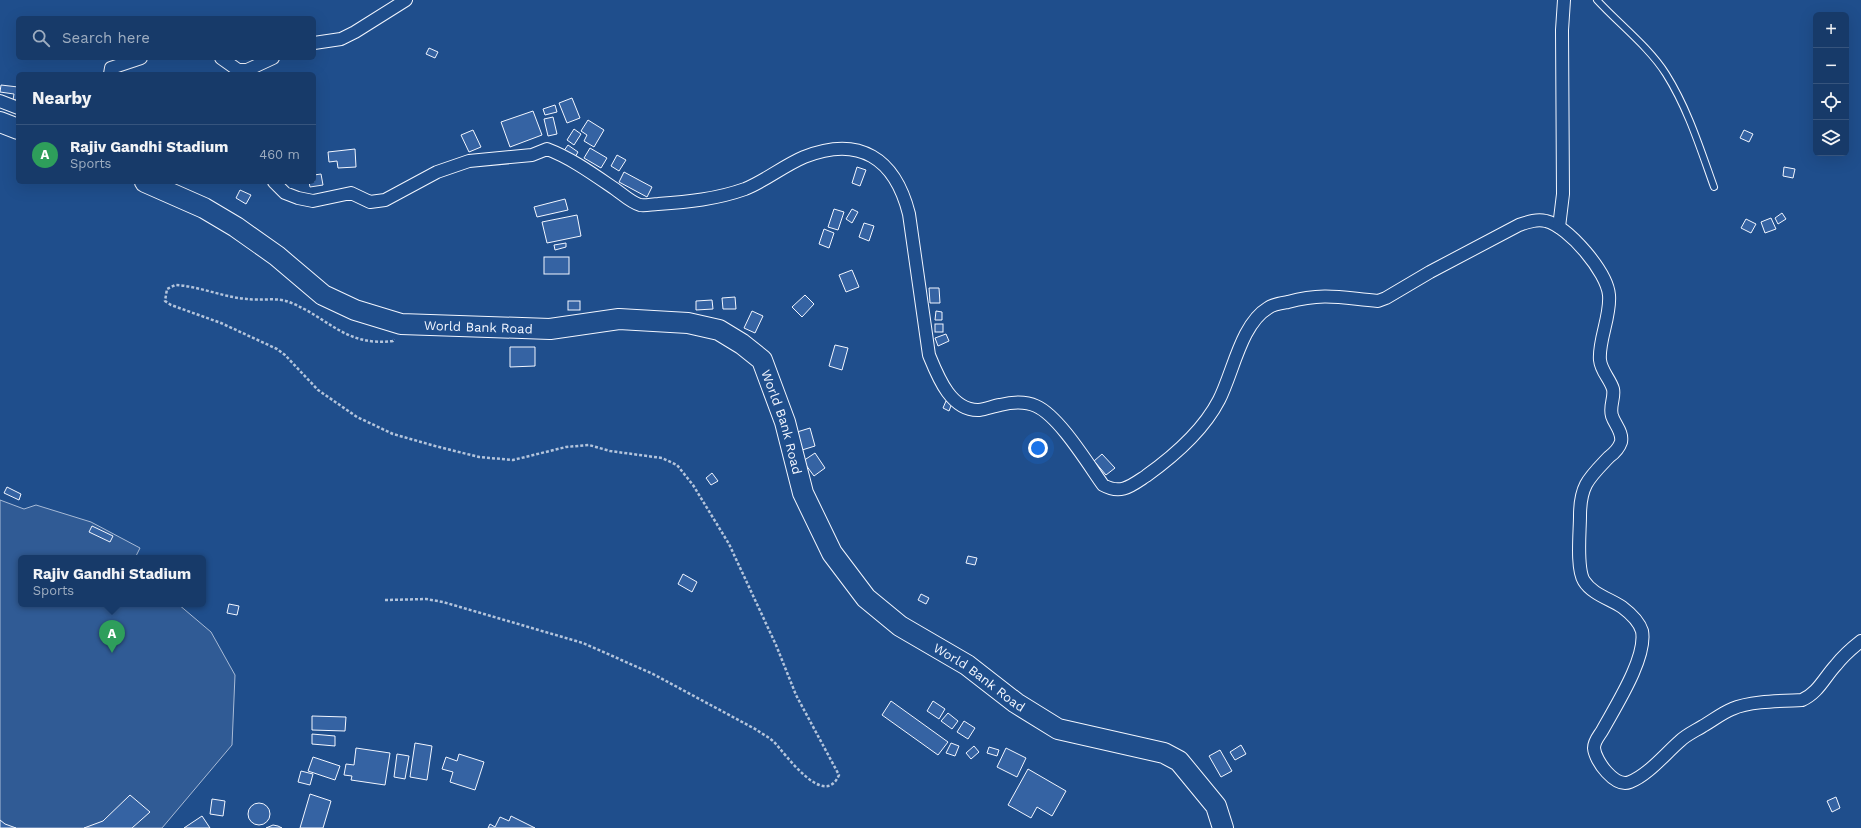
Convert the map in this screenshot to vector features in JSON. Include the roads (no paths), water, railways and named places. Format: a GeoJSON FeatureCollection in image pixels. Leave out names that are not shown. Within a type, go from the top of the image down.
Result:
{"type":"FeatureCollection","features":[{"type":"Feature","properties":{"kind":"main road"},"geometry":{"type":"LineString","coordinates":[[0,122],[16,128]]}},
{"type":"Feature","properties":{"kind":"main road","name":"World Bank Road"},"geometry":{"type":"LineString","coordinates":[[150,184],[204,208],[236,227],[277,256],[323,295],[355,310],[401,324],[550,329],[619,320],[688,322],[719,330],[742,344],[762,360],[785,422],[803,493],[832,553],[866,598],[900,626],[967,665],[1016,703],[1058,729],[1164,753],[1179,761],[1216,806],[1223,828]]}},
{"type":"Feature","properties":{"kind":"street"},"geometry":{"type":"LineString","coordinates":[[316,42],[341,38],[355,32],[406,0]]}},
{"type":"Feature","properties":{"kind":"street"},"geometry":{"type":"LineString","coordinates":[[1559,227],[1564,194],[1562,30],[1564,0]]}},
{"type":"Feature","properties":{"kind":"street"},"geometry":{"type":"LineString","coordinates":[[110,72],[111,68],[136,60]]}},
{"type":"Feature","properties":{"kind":"street"},"geometry":{"type":"LineString","coordinates":[[224,60],[238,70],[247,70],[269,60]]}},
{"type":"Feature","properties":{"kind":"street"},"geometry":{"type":"LineString","coordinates":[[0,101],[16,107]]}},
{"type":"Feature","properties":{"kind":"street"},"geometry":{"type":"LineString","coordinates":[[276,184],[285,193],[298,198],[313,201],[350,193],[370,202],[385,200],[437,172],[469,162],[532,155],[547,149],[562,155],[640,205],[696,201],[745,188],[804,157],[836,148],[853,149],[869,153],[884,165],[895,179],[905,197],[909,214],[929,355],[936,373],[949,394],[958,403],[967,408],[979,410],[1011,402],[1037,406],[1048,414],[1071,440],[1103,485],[1110,489],[1119,490],[1128,488],[1162,464],[1208,419],[1219,400],[1247,332],[1256,317],[1269,307],[1306,297],[1321,295],[1378,300],[1386,298],[1430,272],[1518,225],[1532,220],[1546,221],[1559,227],[1571,236],[1597,268],[1606,282],[1609,295],[1600,359],[1613,390],[1610,407],[1612,417],[1620,430],[1621,443],[1614,453],[1589,478],[1583,487],[1580,500],[1581,575],[1590,588],[1621,607],[1635,618],[1642,630],[1642,644],[1639,658],[1594,747],[1596,754],[1606,772],[1614,779],[1623,783],[1630,783],[1654,766],[1681,739],[1732,709],[1746,705],[1802,700],[1810,697],[1819,688],[1836,665],[1861,641]]}},
{"type":"Feature","properties":{"kind":"lane"},"geometry":{"type":"LineString","coordinates":[[1597,0],[1648,52],[1666,74],[1686,109],[1714,187]]}},
{"type":"Feature","properties":{"kind":"place","name":"Rajiv Gandhi Stadium"},"geometry":{"type":"Point","coordinates":[112,653]}}]}
